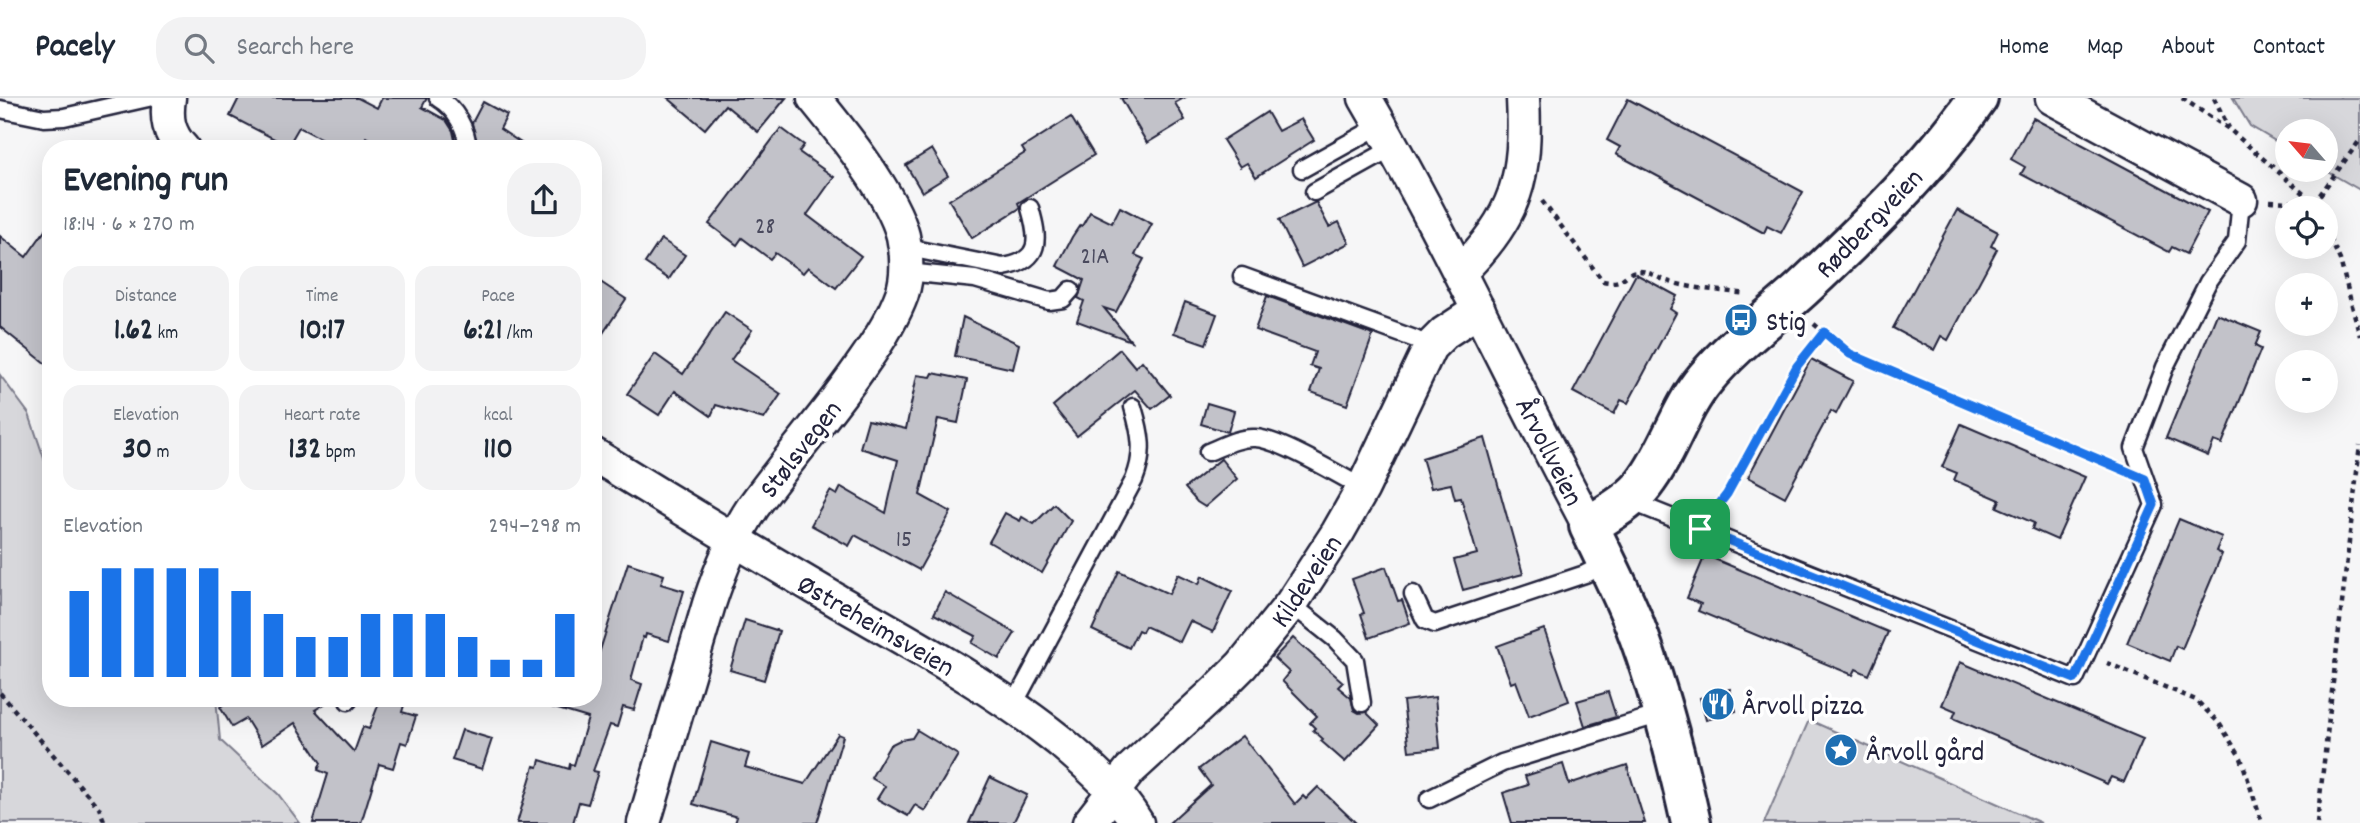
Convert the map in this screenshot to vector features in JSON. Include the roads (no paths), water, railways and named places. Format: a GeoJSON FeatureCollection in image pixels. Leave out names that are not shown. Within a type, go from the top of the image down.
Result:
{"type":"FeatureCollection","features":[{"type":"Feature","properties":{"kind":"street"},"geometry":{"type":"LineString","coordinates":[[169,98],[167,115],[170,130],[177,140]]}},
{"type":"Feature","properties":{"kind":"street"},"geometry":{"type":"LineString","coordinates":[[814,98],[881,190],[895,215],[906,259]]}},
{"type":"Feature","properties":{"kind":"street","name":"Årvollveien"},"geometry":{"type":"LineString","coordinates":[[1365,98],[1460,272],[1589,526],[1633,621],[1664,713],[1691,823]]}},
{"type":"Feature","properties":{"kind":"street"},"geometry":{"type":"LineString","coordinates":[[1460,272],[1495,234],[1508,211],[1519,179],[1524,135],[1523,98]]}},
{"type":"Feature","properties":{"kind":"street","name":"Rødbergveien"},"geometry":{"type":"LineString","coordinates":[[1589,526],[1628,500],[1643,485],[1656,466],[1682,413],[1705,379],[1886,208],[1978,98]]}},
{"type":"Feature","properties":{"kind":"street"},"geometry":{"type":"LineString","coordinates":[[2052,98],[2241,200]]}},
{"type":"Feature","properties":{"kind":"street","name":"Stølsvegen"},"geometry":{"type":"LineString","coordinates":[[644,823],[709,604],[734,540],[752,509],[877,343],[902,293],[906,259]]}},
{"type":"Feature","properties":{"kind":"street","name":"Kildeveien"},"geometry":{"type":"LineString","coordinates":[[1089,823],[1113,790],[1150,749],[1242,665],[1292,604],[1363,488],[1430,347],[1444,333],[1479,310]]}},
{"type":"Feature","properties":{"kind":"street","name":"Østreheimsveien"},"geometry":{"type":"LineString","coordinates":[[602,459],[1013,706],[1079,757],[1113,790],[1137,823]]}},
{"type":"Feature","properties":{"kind":"lane"},"geometry":{"type":"LineString","coordinates":[[0,109],[54,118],[148,98]]}},
{"type":"Feature","properties":{"kind":"lane"},"geometry":{"type":"LineString","coordinates":[[438,98],[457,115],[467,140]]}},
{"type":"Feature","properties":{"kind":"lane"},"geometry":{"type":"LineString","coordinates":[[1302,169],[1387,137]]}},
{"type":"Feature","properties":{"kind":"lane"},"geometry":{"type":"LineString","coordinates":[[1314,192],[1387,137]]}},
{"type":"Feature","properties":{"kind":"lane"},"geometry":{"type":"LineString","coordinates":[[1628,500],[2075,679],[2154,505],[2134,449],[2165,367],[2208,282],[2237,241],[2241,200]]}},
{"type":"Feature","properties":{"kind":"lane"},"geometry":{"type":"LineString","coordinates":[[906,259],[1003,267],[1013,265],[1030,256],[1035,245],[1037,236],[1030,208]]}},
{"type":"Feature","properties":{"kind":"lane"},"geometry":{"type":"LineString","coordinates":[[906,259],[1049,301],[1063,299],[1071,290]]}},
{"type":"Feature","properties":{"kind":"lane"},"geometry":{"type":"LineString","coordinates":[[1242,276],[1415,339],[1430,347]]}},
{"type":"Feature","properties":{"kind":"lane"},"geometry":{"type":"LineString","coordinates":[[1013,706],[1134,480],[1142,456],[1142,447],[1133,407]]}},
{"type":"Feature","properties":{"kind":"lane"},"geometry":{"type":"LineString","coordinates":[[1208,452],[1247,438],[1257,438],[1301,456],[1363,488]]}},
{"type":"Feature","properties":{"kind":"lane"},"geometry":{"type":"LineString","coordinates":[[1413,594],[1425,620],[1435,624],[1607,564]]}},
{"type":"Feature","properties":{"kind":"lane"},"geometry":{"type":"LineString","coordinates":[[1292,604],[1335,639],[1355,660],[1362,703]]}},
{"type":"Feature","properties":{"kind":"lane"},"geometry":{"type":"LineString","coordinates":[[1429,800],[1502,762],[1664,713]]}},
{"type":"Feature","properties":{"kind":"place","name":"Stig"},"geometry":{"type":"Point","coordinates":[1741,320]}},
{"type":"Feature","properties":{"kind":"place","name":"Årvoll pizza"},"geometry":{"type":"Point","coordinates":[1718,704]}},
{"type":"Feature","properties":{"kind":"place","name":"Årvoll gård"},"geometry":{"type":"Point","coordinates":[1841,750]}}]}
